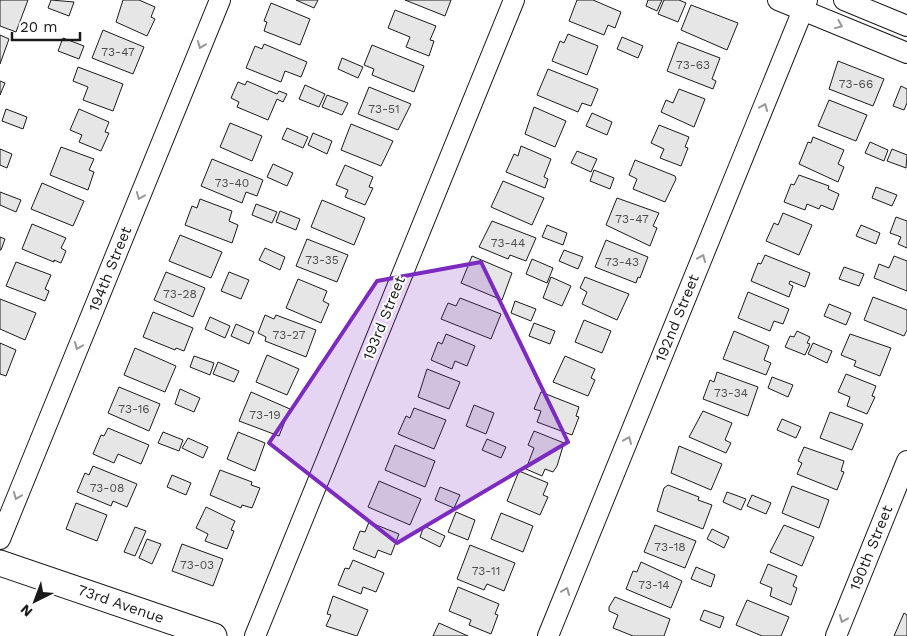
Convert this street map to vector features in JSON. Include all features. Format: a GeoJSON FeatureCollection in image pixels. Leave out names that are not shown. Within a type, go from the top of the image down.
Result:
{"type":"FeatureCollection","features":[{"type":"Feature","properties":{"kind":"street","name":"194th Street"},"geometry":{"type":"LineString","coordinates":[[0,539],[220,0]]}},
{"type":"Feature","properties":{"kind":"street","name":"193rd Street"},"geometry":{"type":"LineString","coordinates":[[255,636],[514,0]]}},
{"type":"Feature","properties":{"kind":"street"},"geometry":{"type":"LineString","coordinates":[[778,0],[805,6],[907,53]]}},
{"type":"Feature","properties":{"kind":"street"},"geometry":{"type":"LineString","coordinates":[[844,0],[907,26]]}},
{"type":"Feature","properties":{"kind":"street","name":"192nd Street"},"geometry":{"type":"LineString","coordinates":[[548,636],[805,6]]}},
{"type":"Feature","properties":{"kind":"street","name":"190th Street"},"geometry":{"type":"LineString","coordinates":[[836,636],[907,461]]}},
{"type":"Feature","properties":{"kind":"street","name":"73rd Avenue"},"geometry":{"type":"LineString","coordinates":[[0,563],[214,636]]}},
{"type":"Feature","properties":{"kind":"highlighted area"},"geometry":{"type":"Polygon","coordinates":[[[481,262],[568,442],[397,543],[269,443],[377,281],[481,262]]]}},
{"type":"Feature","properties":{"kind":"building"},"geometry":{"type":"Polygon","coordinates":[[[0,0],[28,0],[16,32],[0,26],[0,0]]]}},
{"type":"Feature","properties":{"kind":"building"},"geometry":{"type":"Polygon","coordinates":[[[51,0],[74,2],[69,16],[48,8],[51,0]]]}},
{"type":"Feature","properties":{"kind":"building"},"geometry":{"type":"Polygon","coordinates":[[[123,0],[139,0],[155,7],[151,17],[155,19],[147,36],[116,22],[123,0]]]}},
{"type":"Feature","properties":{"kind":"building"},"geometry":{"type":"Polygon","coordinates":[[[296,0],[318,0],[314,8],[296,0]]]}},
{"type":"Feature","properties":{"kind":"building"},"geometry":{"type":"Polygon","coordinates":[[[405,0],[451,0],[445,16],[405,0]]]}},
{"type":"Feature","properties":{"kind":"building"},"geometry":{"type":"Polygon","coordinates":[[[577,0],[593,0],[621,12],[615,28],[608,25],[604,35],[569,21],[577,0]]]}},
{"type":"Feature","properties":{"kind":"building"},"geometry":{"type":"Polygon","coordinates":[[[648,0],[662,0],[657,11],[646,6],[648,0]]]}},
{"type":"Feature","properties":{"kind":"building"},"geometry":{"type":"Polygon","coordinates":[[[664,0],[679,0],[686,3],[678,22],[658,14],[664,0]]]}},
{"type":"Feature","properties":{"kind":"building"},"geometry":{"type":"Polygon","coordinates":[[[271,3],[310,19],[300,45],[264,31],[267,22],[264,21],[271,3]]]}},
{"type":"Feature","properties":{"kind":"building"},"geometry":{"type":"Polygon","coordinates":[[[691,5],[738,23],[727,50],[681,30],[691,5]]]}},
{"type":"Feature","properties":{"kind":"building"},"geometry":{"type":"Polygon","coordinates":[[[395,10],[436,26],[430,40],[434,41],[429,56],[406,47],[410,37],[388,28],[395,10]]]}},
{"type":"Feature","properties":{"kind":"building"},"geometry":{"type":"Polygon","coordinates":[[[103,30],[144,47],[133,74],[92,58],[103,30]]]}},
{"type":"Feature","properties":{"kind":"building"},"geometry":{"type":"Polygon","coordinates":[[[568,34],[598,46],[587,75],[552,61],[560,41],[564,43],[568,34]]]}},
{"type":"Feature","properties":{"kind":"building"},"geometry":{"type":"Polygon","coordinates":[[[0,35],[9,39],[0,64],[0,35]]]}},
{"type":"Feature","properties":{"kind":"building"},"geometry":{"type":"Polygon","coordinates":[[[622,37],[643,46],[638,58],[617,49],[622,37]]]}},
{"type":"Feature","properties":{"kind":"building"},"geometry":{"type":"Polygon","coordinates":[[[63,38],[84,46],[79,59],[58,51],[63,38]]]}},
{"type":"Feature","properties":{"kind":"building"},"geometry":{"type":"Polygon","coordinates":[[[678,42],[720,58],[712,79],[716,81],[713,89],[667,71],[678,42]]]}},
{"type":"Feature","properties":{"kind":"building"},"geometry":{"type":"Polygon","coordinates":[[[264,44],[307,62],[301,77],[285,71],[281,82],[246,68],[255,46],[262,49],[264,44]]]}},
{"type":"Feature","properties":{"kind":"building"},"geometry":{"type":"Polygon","coordinates":[[[372,45],[424,66],[414,92],[372,75],[374,69],[364,65],[372,45]]]}},
{"type":"Feature","properties":{"kind":"building"},"geometry":{"type":"Polygon","coordinates":[[[342,58],[363,67],[358,78],[338,69],[342,58]]]}},
{"type":"Feature","properties":{"kind":"building"},"geometry":{"type":"Polygon","coordinates":[[[838,61],[884,79],[873,106],[829,89],[838,61]]]}},
{"type":"Feature","properties":{"kind":"building"},"geometry":{"type":"Polygon","coordinates":[[[78,67],[123,84],[113,111],[83,100],[88,87],[73,81],[78,67]]]}},
{"type":"Feature","properties":{"kind":"building"},"geometry":{"type":"Polygon","coordinates":[[[548,69],[598,89],[591,106],[582,103],[578,112],[537,95],[548,69]]]}},
{"type":"Feature","properties":{"kind":"building"},"geometry":{"type":"Polygon","coordinates":[[[0,81],[5,83],[0,95],[0,81]]]}},
{"type":"Feature","properties":{"kind":"building"},"geometry":{"type":"Polygon","coordinates":[[[247,81],[277,94],[279,91],[287,94],[283,102],[277,99],[268,120],[237,107],[239,102],[231,98],[238,82],[245,85],[247,81]]]}},
{"type":"Feature","properties":{"kind":"building"},"geometry":{"type":"Polygon","coordinates":[[[305,85],[325,94],[319,107],[299,99],[305,85]]]}},
{"type":"Feature","properties":{"kind":"building"},"geometry":{"type":"Polygon","coordinates":[[[901,86],[907,89],[907,103],[904,110],[893,106],[901,86]]]}},
{"type":"Feature","properties":{"kind":"building"},"geometry":{"type":"Polygon","coordinates":[[[369,87],[411,104],[398,130],[358,114],[369,87]]]}},
{"type":"Feature","properties":{"kind":"building"},"geometry":{"type":"Polygon","coordinates":[[[679,89],[705,99],[694,127],[661,112],[666,100],[673,103],[679,89]]]}},
{"type":"Feature","properties":{"kind":"building"},"geometry":{"type":"Polygon","coordinates":[[[327,95],[348,103],[342,115],[322,107],[327,95]]]}},
{"type":"Feature","properties":{"kind":"building"},"geometry":{"type":"Polygon","coordinates":[[[829,100],[867,115],[856,141],[818,126],[829,100]]]}},
{"type":"Feature","properties":{"kind":"building"},"geometry":{"type":"Polygon","coordinates":[[[534,107],[566,121],[555,147],[525,134],[534,107]]]}},
{"type":"Feature","properties":{"kind":"building"},"geometry":{"type":"Polygon","coordinates":[[[6,109],[27,117],[23,129],[2,121],[6,109]]]}},
{"type":"Feature","properties":{"kind":"building"},"geometry":{"type":"Polygon","coordinates":[[[79,109],[109,122],[105,132],[109,133],[101,151],[79,142],[82,135],[70,130],[79,109]]]}},
{"type":"Feature","properties":{"kind":"building"},"geometry":{"type":"Polygon","coordinates":[[[592,113],[612,122],[607,135],[586,126],[592,113]]]}},
{"type":"Feature","properties":{"kind":"building"},"geometry":{"type":"Polygon","coordinates":[[[230,123],[262,136],[252,161],[220,147],[230,123]]]}},
{"type":"Feature","properties":{"kind":"building"},"geometry":{"type":"Polygon","coordinates":[[[351,124],[393,141],[381,166],[341,150],[351,124]]]}},
{"type":"Feature","properties":{"kind":"building"},"geometry":{"type":"Polygon","coordinates":[[[659,125],[689,137],[685,147],[688,148],[681,166],[660,158],[664,149],[651,143],[659,125]]]}},
{"type":"Feature","properties":{"kind":"building"},"geometry":{"type":"Polygon","coordinates":[[[287,128],[308,137],[303,148],[282,139],[287,128]]]}},
{"type":"Feature","properties":{"kind":"building"},"geometry":{"type":"Polygon","coordinates":[[[313,133],[332,141],[327,154],[308,145],[313,133]]]}},
{"type":"Feature","properties":{"kind":"building"},"geometry":{"type":"Polygon","coordinates":[[[813,137],[844,150],[838,164],[844,167],[838,182],[799,164],[808,142],[811,143],[813,137]]]}},
{"type":"Feature","properties":{"kind":"building"},"geometry":{"type":"Polygon","coordinates":[[[870,142],[888,150],[884,161],[865,153],[870,142]]]}},
{"type":"Feature","properties":{"kind":"building"},"geometry":{"type":"Polygon","coordinates":[[[521,146],[551,159],[544,177],[548,179],[545,188],[506,172],[514,154],[518,156],[521,146]]]}},
{"type":"Feature","properties":{"kind":"building"},"geometry":{"type":"Polygon","coordinates":[[[61,147],[94,159],[89,170],[94,172],[88,190],[50,175],[61,147]]]}},
{"type":"Feature","properties":{"kind":"building"},"geometry":{"type":"Polygon","coordinates":[[[0,149],[12,154],[7,168],[0,165],[0,149]]]}},
{"type":"Feature","properties":{"kind":"building"},"geometry":{"type":"Polygon","coordinates":[[[892,149],[907,155],[906,168],[887,161],[892,149]]]}},
{"type":"Feature","properties":{"kind":"building"},"geometry":{"type":"Polygon","coordinates":[[[577,151],[597,159],[591,172],[571,163],[577,151]]]}},
{"type":"Feature","properties":{"kind":"building"},"geometry":{"type":"Polygon","coordinates":[[[212,159],[263,180],[257,196],[246,192],[242,203],[201,186],[212,159]]]}},
{"type":"Feature","properties":{"kind":"building"},"geometry":{"type":"Polygon","coordinates":[[[635,160],[675,176],[676,179],[665,202],[633,189],[637,179],[629,175],[635,160]]]}},
{"type":"Feature","properties":{"kind":"building"},"geometry":{"type":"Polygon","coordinates":[[[273,164],[293,173],[287,186],[267,177],[273,164]]]}},
{"type":"Feature","properties":{"kind":"building"},"geometry":{"type":"Polygon","coordinates":[[[345,165],[373,177],[369,187],[373,188],[365,205],[345,197],[348,190],[336,185],[345,165]]]}},
{"type":"Feature","properties":{"kind":"building"},"geometry":{"type":"Polygon","coordinates":[[[594,170],[614,178],[610,189],[590,181],[594,170]]]}},
{"type":"Feature","properties":{"kind":"building"},"geometry":{"type":"Polygon","coordinates":[[[799,175],[829,186],[828,189],[839,194],[833,210],[821,205],[819,209],[807,204],[805,210],[784,202],[791,184],[794,185],[799,175]]]}},
{"type":"Feature","properties":{"kind":"building"},"geometry":{"type":"Polygon","coordinates":[[[503,181],[544,198],[532,225],[491,207],[503,181]]]}},
{"type":"Feature","properties":{"kind":"building"},"geometry":{"type":"Polygon","coordinates":[[[42,183],[84,201],[73,226],[31,209],[42,183]]]}},
{"type":"Feature","properties":{"kind":"building"},"geometry":{"type":"Polygon","coordinates":[[[876,187],[897,195],[892,206],[872,198],[876,187]]]}},
{"type":"Feature","properties":{"kind":"building"},"geometry":{"type":"Polygon","coordinates":[[[0,192],[21,200],[16,212],[0,205],[0,192]]]}},
{"type":"Feature","properties":{"kind":"building"},"geometry":{"type":"Polygon","coordinates":[[[617,198],[659,213],[653,226],[657,228],[650,246],[606,225],[617,198]]]}},
{"type":"Feature","properties":{"kind":"building"},"geometry":{"type":"Polygon","coordinates":[[[200,199],[232,211],[229,221],[238,225],[232,243],[185,225],[192,206],[197,208],[200,199]]]}},
{"type":"Feature","properties":{"kind":"building"},"geometry":{"type":"Polygon","coordinates":[[[322,200],[365,218],[354,245],[311,227],[322,200]]]}},
{"type":"Feature","properties":{"kind":"building"},"geometry":{"type":"Polygon","coordinates":[[[256,204],[277,212],[272,223],[252,215],[256,204]]]}},
{"type":"Feature","properties":{"kind":"building"},"geometry":{"type":"Polygon","coordinates":[[[280,211],[300,219],[296,230],[276,222],[280,211]]]}},
{"type":"Feature","properties":{"kind":"building"},"geometry":{"type":"Polygon","coordinates":[[[783,213],[812,225],[799,255],[766,241],[774,223],[778,225],[783,213]]]}},
{"type":"Feature","properties":{"kind":"building"},"geometry":{"type":"Polygon","coordinates":[[[896,217],[907,221],[907,248],[898,244],[901,237],[890,233],[896,217]]]}},
{"type":"Feature","properties":{"kind":"building"},"geometry":{"type":"Polygon","coordinates":[[[492,221],[536,238],[526,261],[510,255],[508,259],[479,247],[492,221]]]}},
{"type":"Feature","properties":{"kind":"building"},"geometry":{"type":"Polygon","coordinates":[[[32,224],[66,238],[61,248],[66,251],[61,263],[22,249],[32,224]]]}},
{"type":"Feature","properties":{"kind":"building"},"geometry":{"type":"Polygon","coordinates":[[[547,225],[567,233],[563,245],[542,237],[547,225]]]}},
{"type":"Feature","properties":{"kind":"building"},"geometry":{"type":"Polygon","coordinates":[[[861,225],[880,233],[876,244],[856,236],[861,225]]]}},
{"type":"Feature","properties":{"kind":"building"},"geometry":{"type":"Polygon","coordinates":[[[180,235],[222,252],[211,278],[169,261],[180,235]]]}},
{"type":"Feature","properties":{"kind":"building"},"geometry":{"type":"Polygon","coordinates":[[[0,237],[5,239],[1,250],[0,250],[0,237]]]}},
{"type":"Feature","properties":{"kind":"building"},"geometry":{"type":"Polygon","coordinates":[[[307,239],[348,255],[337,282],[296,266],[307,239]]]}},
{"type":"Feature","properties":{"kind":"building"},"geometry":{"type":"Polygon","coordinates":[[[606,240],[648,257],[640,278],[638,277],[636,283],[595,267],[606,240]]]}},
{"type":"Feature","properties":{"kind":"building"},"geometry":{"type":"Polygon","coordinates":[[[265,248],[285,257],[280,270],[259,260],[265,248]]]}},
{"type":"Feature","properties":{"kind":"building"},"geometry":{"type":"Polygon","coordinates":[[[564,250],[583,257],[578,269],[559,261],[564,250]]]}},
{"type":"Feature","properties":{"kind":"building"},"geometry":{"type":"Polygon","coordinates":[[[765,255],[810,273],[805,287],[790,281],[789,284],[793,286],[789,297],[751,281],[758,263],[761,264],[765,255]]]}},
{"type":"Feature","properties":{"kind":"building"},"geometry":{"type":"Polygon","coordinates":[[[472,256],[512,273],[502,300],[461,283],[472,256]]]}},
{"type":"Feature","properties":{"kind":"building"},"geometry":{"type":"Polygon","coordinates":[[[894,256],[907,261],[907,291],[874,278],[879,264],[889,268],[894,256]]]}},
{"type":"Feature","properties":{"kind":"building"},"geometry":{"type":"Polygon","coordinates":[[[532,259],[553,268],[547,283],[526,274],[532,259]]]}},
{"type":"Feature","properties":{"kind":"building"},"geometry":{"type":"Polygon","coordinates":[[[16,262],[51,275],[45,289],[49,291],[45,301],[6,286],[16,262]]]}},
{"type":"Feature","properties":{"kind":"building"},"geometry":{"type":"Polygon","coordinates":[[[844,267],[864,274],[859,286],[839,279],[844,267]]]}},
{"type":"Feature","properties":{"kind":"building"},"geometry":{"type":"Polygon","coordinates":[[[166,272],[205,288],[193,317],[154,300],[166,272]]]}},
{"type":"Feature","properties":{"kind":"building"},"geometry":{"type":"Polygon","coordinates":[[[229,272],[249,280],[241,299],[221,291],[229,272]]]}},
{"type":"Feature","properties":{"kind":"building"},"geometry":{"type":"Polygon","coordinates":[[[551,277],[571,286],[562,306],[543,298],[551,277]]]}},
{"type":"Feature","properties":{"kind":"building"},"geometry":{"type":"Polygon","coordinates":[[[585,277],[629,294],[617,320],[582,304],[587,292],[580,288],[585,277]]]}},
{"type":"Feature","properties":{"kind":"building"},"geometry":{"type":"Polygon","coordinates":[[[298,279],[327,291],[323,301],[329,304],[321,323],[286,308],[298,279]]]}},
{"type":"Feature","properties":{"kind":"building"},"geometry":{"type":"Polygon","coordinates":[[[748,292],[789,309],[783,324],[774,321],[770,331],[738,318],[748,292]]]}},
{"type":"Feature","properties":{"kind":"building"},"geometry":{"type":"Polygon","coordinates":[[[873,297],[907,310],[907,330],[904,336],[864,320],[873,297]]]}},
{"type":"Feature","properties":{"kind":"building"},"geometry":{"type":"Polygon","coordinates":[[[460,298],[501,314],[491,339],[441,319],[448,303],[456,306],[460,298]]]}},
{"type":"Feature","properties":{"kind":"building"},"geometry":{"type":"Polygon","coordinates":[[[0,299],[36,313],[25,340],[0,329],[0,299]]]}},
{"type":"Feature","properties":{"kind":"building"},"geometry":{"type":"Polygon","coordinates":[[[515,301],[536,309],[531,321],[511,313],[515,301]]]}},
{"type":"Feature","properties":{"kind":"building"},"geometry":{"type":"Polygon","coordinates":[[[829,304],[851,313],[846,325],[824,316],[829,304]]]}},
{"type":"Feature","properties":{"kind":"building"},"geometry":{"type":"Polygon","coordinates":[[[153,312],[193,328],[184,351],[176,348],[175,350],[143,337],[153,312]]]}},
{"type":"Feature","properties":{"kind":"building"},"geometry":{"type":"Polygon","coordinates":[[[265,315],[274,319],[276,315],[316,330],[306,357],[265,341],[266,337],[258,333],[265,315]]]}},
{"type":"Feature","properties":{"kind":"building"},"geometry":{"type":"Polygon","coordinates":[[[210,317],[230,326],[225,338],[205,329],[210,317]]]}},
{"type":"Feature","properties":{"kind":"building"},"geometry":{"type":"Polygon","coordinates":[[[584,320],[611,331],[602,353],[575,342],[584,320]]]}},
{"type":"Feature","properties":{"kind":"building"},"geometry":{"type":"Polygon","coordinates":[[[534,323],[555,331],[550,344],[529,336],[534,323]]]}},
{"type":"Feature","properties":{"kind":"building"},"geometry":{"type":"Polygon","coordinates":[[[236,324],[254,332],[249,344],[231,336],[236,324]]]}},
{"type":"Feature","properties":{"kind":"building"},"geometry":{"type":"Polygon","coordinates":[[[734,331],[769,346],[764,360],[771,363],[766,375],[723,359],[734,331]]]}},
{"type":"Feature","properties":{"kind":"building"},"geometry":{"type":"Polygon","coordinates":[[[797,331],[810,337],[807,343],[810,344],[805,355],[785,347],[790,336],[794,337],[797,331]]]}},
{"type":"Feature","properties":{"kind":"building"},"geometry":{"type":"Polygon","coordinates":[[[446,334],[475,346],[467,366],[455,361],[452,369],[431,360],[438,342],[442,344],[446,334]]]}},
{"type":"Feature","properties":{"kind":"building"},"geometry":{"type":"Polygon","coordinates":[[[850,334],[891,348],[880,376],[854,366],[856,361],[841,355],[850,334]]]}},
{"type":"Feature","properties":{"kind":"building"},"geometry":{"type":"Polygon","coordinates":[[[0,343],[16,350],[6,376],[0,374],[0,343]]]}},
{"type":"Feature","properties":{"kind":"building"},"geometry":{"type":"Polygon","coordinates":[[[813,343],[832,351],[827,363],[808,354],[813,343]]]}},
{"type":"Feature","properties":{"kind":"building"},"geometry":{"type":"Polygon","coordinates":[[[135,348],[176,366],[165,392],[124,375],[135,348]]]}},
{"type":"Feature","properties":{"kind":"building"},"geometry":{"type":"Polygon","coordinates":[[[267,355],[299,369],[287,395],[256,382],[267,355]]]}},
{"type":"Feature","properties":{"kind":"building"},"geometry":{"type":"Polygon","coordinates":[[[194,356],[214,363],[210,375],[190,367],[194,356]]]}},
{"type":"Feature","properties":{"kind":"building"},"geometry":{"type":"Polygon","coordinates":[[[565,356],[595,369],[591,378],[595,380],[588,396],[553,382],[565,356]]]}},
{"type":"Feature","properties":{"kind":"building"},"geometry":{"type":"Polygon","coordinates":[[[218,362],[239,371],[234,382],[213,374],[218,362]]]}},
{"type":"Feature","properties":{"kind":"building"},"geometry":{"type":"Polygon","coordinates":[[[427,369],[460,382],[449,409],[418,397],[427,369]]]}},
{"type":"Feature","properties":{"kind":"building"},"geometry":{"type":"Polygon","coordinates":[[[717,372],[758,387],[748,416],[703,399],[710,380],[714,382],[717,372]]]}},
{"type":"Feature","properties":{"kind":"building"},"geometry":{"type":"Polygon","coordinates":[[[846,374],[876,386],[872,396],[875,397],[867,414],[847,406],[850,397],[838,392],[846,374]]]}},
{"type":"Feature","properties":{"kind":"building"},"geometry":{"type":"Polygon","coordinates":[[[772,377],[793,385],[788,397],[768,388],[772,377]]]}},
{"type":"Feature","properties":{"kind":"building"},"geometry":{"type":"Polygon","coordinates":[[[119,387],[160,404],[149,431],[108,413],[119,387]]]}},
{"type":"Feature","properties":{"kind":"building"},"geometry":{"type":"Polygon","coordinates":[[[180,389],[200,398],[194,412],[175,404],[180,389]]]}},
{"type":"Feature","properties":{"kind":"building"},"geometry":{"type":"Polygon","coordinates":[[[251,392],[290,409],[279,436],[239,421],[251,392]]]}},
{"type":"Feature","properties":{"kind":"building"},"geometry":{"type":"Polygon","coordinates":[[[541,392],[579,407],[576,416],[579,417],[572,435],[537,422],[541,411],[534,409],[541,392]]]}},
{"type":"Feature","properties":{"kind":"building"},"geometry":{"type":"Polygon","coordinates":[[[474,405],[494,413],[486,434],[466,426],[474,405]]]}},
{"type":"Feature","properties":{"kind":"building"},"geometry":{"type":"Polygon","coordinates":[[[414,408],[446,420],[434,449],[398,434],[406,416],[410,418],[414,408]]]}},
{"type":"Feature","properties":{"kind":"building"},"geometry":{"type":"Polygon","coordinates":[[[703,411],[732,423],[725,440],[731,443],[726,453],[689,437],[703,411]]]}},
{"type":"Feature","properties":{"kind":"building"},"geometry":{"type":"Polygon","coordinates":[[[830,412],[863,424],[852,450],[820,438],[830,412]]]}},
{"type":"Feature","properties":{"kind":"building"},"geometry":{"type":"Polygon","coordinates":[[[782,419],[801,427],[796,438],[777,430],[782,419]]]}},
{"type":"Feature","properties":{"kind":"building"},"geometry":{"type":"Polygon","coordinates":[[[108,428],[149,445],[141,464],[118,454],[114,463],[93,454],[101,435],[104,436],[108,428]]]}},
{"type":"Feature","properties":{"kind":"building"},"geometry":{"type":"Polygon","coordinates":[[[534,431],[564,443],[557,466],[553,472],[545,469],[542,476],[526,469],[534,448],[528,445],[534,431]]]}},
{"type":"Feature","properties":{"kind":"building"},"geometry":{"type":"Polygon","coordinates":[[[163,432],[183,440],[179,451],[158,443],[163,432]]]}},
{"type":"Feature","properties":{"kind":"building"},"geometry":{"type":"Polygon","coordinates":[[[238,432],[265,443],[255,471],[227,459],[238,432]]]}},
{"type":"Feature","properties":{"kind":"building"},"geometry":{"type":"Polygon","coordinates":[[[188,438],[208,447],[203,458],[182,448],[188,438]]]}},
{"type":"Feature","properties":{"kind":"building"},"geometry":{"type":"Polygon","coordinates":[[[487,439],[506,447],[501,458],[482,450],[487,439]]]}},
{"type":"Feature","properties":{"kind":"building"},"geometry":{"type":"Polygon","coordinates":[[[395,445],[435,461],[425,487],[385,470],[395,445]]]}},
{"type":"Feature","properties":{"kind":"building"},"geometry":{"type":"Polygon","coordinates":[[[679,446],[722,464],[711,490],[671,473],[679,446]]]}},
{"type":"Feature","properties":{"kind":"building"},"geometry":{"type":"Polygon","coordinates":[[[804,447],[844,461],[841,471],[844,472],[837,490],[797,474],[802,463],[798,461],[804,447]]]}},
{"type":"Feature","properties":{"kind":"building"},"geometry":{"type":"Polygon","coordinates":[[[93,466],[137,484],[127,507],[113,501],[111,506],[77,492],[85,473],[89,475],[93,466]]]}},
{"type":"Feature","properties":{"kind":"building"},"geometry":{"type":"Polygon","coordinates":[[[220,470],[252,482],[251,485],[260,488],[252,508],[242,505],[241,508],[210,495],[220,470]]]}},
{"type":"Feature","properties":{"kind":"building"},"geometry":{"type":"Polygon","coordinates":[[[519,471],[548,483],[543,495],[548,497],[540,515],[507,501],[519,471]]]}},
{"type":"Feature","properties":{"kind":"building"},"geometry":{"type":"Polygon","coordinates":[[[172,475],[191,483],[186,495],[167,487],[172,475]]]}},
{"type":"Feature","properties":{"kind":"building"},"geometry":{"type":"Polygon","coordinates":[[[379,481],[421,499],[410,525],[368,507],[379,481]]]}},
{"type":"Feature","properties":{"kind":"building"},"geometry":{"type":"Polygon","coordinates":[[[668,485],[699,497],[698,500],[712,505],[703,529],[657,511],[664,488],[668,485]]]}},
{"type":"Feature","properties":{"kind":"building"},"geometry":{"type":"Polygon","coordinates":[[[792,486],[829,500],[819,528],[782,513],[792,486]]]}},
{"type":"Feature","properties":{"kind":"building"},"geometry":{"type":"Polygon","coordinates":[[[440,487],[460,495],[454,508],[435,500],[440,487]]]}},
{"type":"Feature","properties":{"kind":"building"},"geometry":{"type":"Polygon","coordinates":[[[727,492],[746,499],[741,510],[723,502],[727,492]]]}},
{"type":"Feature","properties":{"kind":"building"},"geometry":{"type":"Polygon","coordinates":[[[752,495],[771,503],[766,514],[747,506],[752,495]]]}},
{"type":"Feature","properties":{"kind":"building"},"geometry":{"type":"Polygon","coordinates":[[[76,503],[107,515],[97,541],[66,529],[76,503]]]}},
{"type":"Feature","properties":{"kind":"building"},"geometry":{"type":"Polygon","coordinates":[[[206,507],[235,521],[231,530],[234,531],[227,549],[205,541],[208,534],[196,528],[206,507]]]}},
{"type":"Feature","properties":{"kind":"building"},"geometry":{"type":"Polygon","coordinates":[[[456,512],[475,520],[468,540],[448,532],[456,512]]]}},
{"type":"Feature","properties":{"kind":"building"},"geometry":{"type":"Polygon","coordinates":[[[501,513],[533,526],[523,552],[491,539],[501,513]]]}},
{"type":"Feature","properties":{"kind":"building"},"geometry":{"type":"Polygon","coordinates":[[[369,522],[399,534],[391,555],[378,550],[375,558],[353,549],[360,531],[365,532],[369,522]]]}},
{"type":"Feature","properties":{"kind":"building"},"geometry":{"type":"Polygon","coordinates":[[[655,525],[696,541],[685,568],[644,552],[655,525]]]}},
{"type":"Feature","properties":{"kind":"building"},"geometry":{"type":"Polygon","coordinates":[[[784,525],[814,537],[802,566],[770,552],[784,525]]]}},
{"type":"Feature","properties":{"kind":"building"},"geometry":{"type":"Polygon","coordinates":[[[424,526],[445,536],[440,547],[420,537],[424,526]]]}},
{"type":"Feature","properties":{"kind":"building"},"geometry":{"type":"Polygon","coordinates":[[[135,527],[146,531],[135,556],[124,552],[135,527]]]}},
{"type":"Feature","properties":{"kind":"building"},"geometry":{"type":"Polygon","coordinates":[[[712,529],[729,537],[724,548],[707,539],[712,529]]]}},
{"type":"Feature","properties":{"kind":"building"},"geometry":{"type":"Polygon","coordinates":[[[147,539],[161,544],[152,564],[139,558],[147,539]]]}},
{"type":"Feature","properties":{"kind":"building"},"geometry":{"type":"Polygon","coordinates":[[[182,544],[223,559],[213,586],[172,571],[182,544]]]}},
{"type":"Feature","properties":{"kind":"building"},"geometry":{"type":"Polygon","coordinates":[[[470,545],[515,563],[504,591],[487,584],[484,590],[457,579],[470,545]]]}},
{"type":"Feature","properties":{"kind":"building"},"geometry":{"type":"Polygon","coordinates":[[[353,560],[384,573],[376,592],[363,587],[361,594],[338,585],[345,568],[349,569],[353,560]]]}},
{"type":"Feature","properties":{"kind":"building"},"geometry":{"type":"Polygon","coordinates":[[[641,562],[682,581],[671,608],[626,589],[633,571],[637,572],[641,562]]]}},
{"type":"Feature","properties":{"kind":"building"},"geometry":{"type":"Polygon","coordinates":[[[768,564],[797,576],[793,586],[797,588],[791,605],[770,596],[772,588],[760,583],[768,564]]]}},
{"type":"Feature","properties":{"kind":"building"},"geometry":{"type":"Polygon","coordinates":[[[696,567],[715,575],[711,587],[691,579],[696,567]]]}},
{"type":"Feature","properties":{"kind":"building"},"geometry":{"type":"Polygon","coordinates":[[[458,587],[499,604],[495,614],[498,615],[491,634],[469,625],[471,620],[449,611],[458,587]]]}},
{"type":"Feature","properties":{"kind":"building"},"geometry":{"type":"Polygon","coordinates":[[[333,596],[368,610],[357,636],[326,626],[331,615],[327,614],[333,596]]]}},
{"type":"Feature","properties":{"kind":"building"},"geometry":{"type":"Polygon","coordinates":[[[615,597],[670,619],[664,636],[633,636],[613,628],[618,615],[609,611],[609,607],[615,597]]]}},
{"type":"Feature","properties":{"kind":"building"},"geometry":{"type":"Polygon","coordinates":[[[747,600],[789,617],[781,636],[762,636],[736,625],[747,600]]]}},
{"type":"Feature","properties":{"kind":"building"},"geometry":{"type":"Polygon","coordinates":[[[704,610],[724,617],[720,628],[700,620],[704,610]]]}},
{"type":"Feature","properties":{"kind":"building"},"geometry":{"type":"Polygon","coordinates":[[[904,613],[907,615],[907,636],[894,636],[904,613]]]}},
{"type":"Feature","properties":{"kind":"building"},"geometry":{"type":"Polygon","coordinates":[[[439,623],[468,636],[433,636],[439,623]]]}}]}
